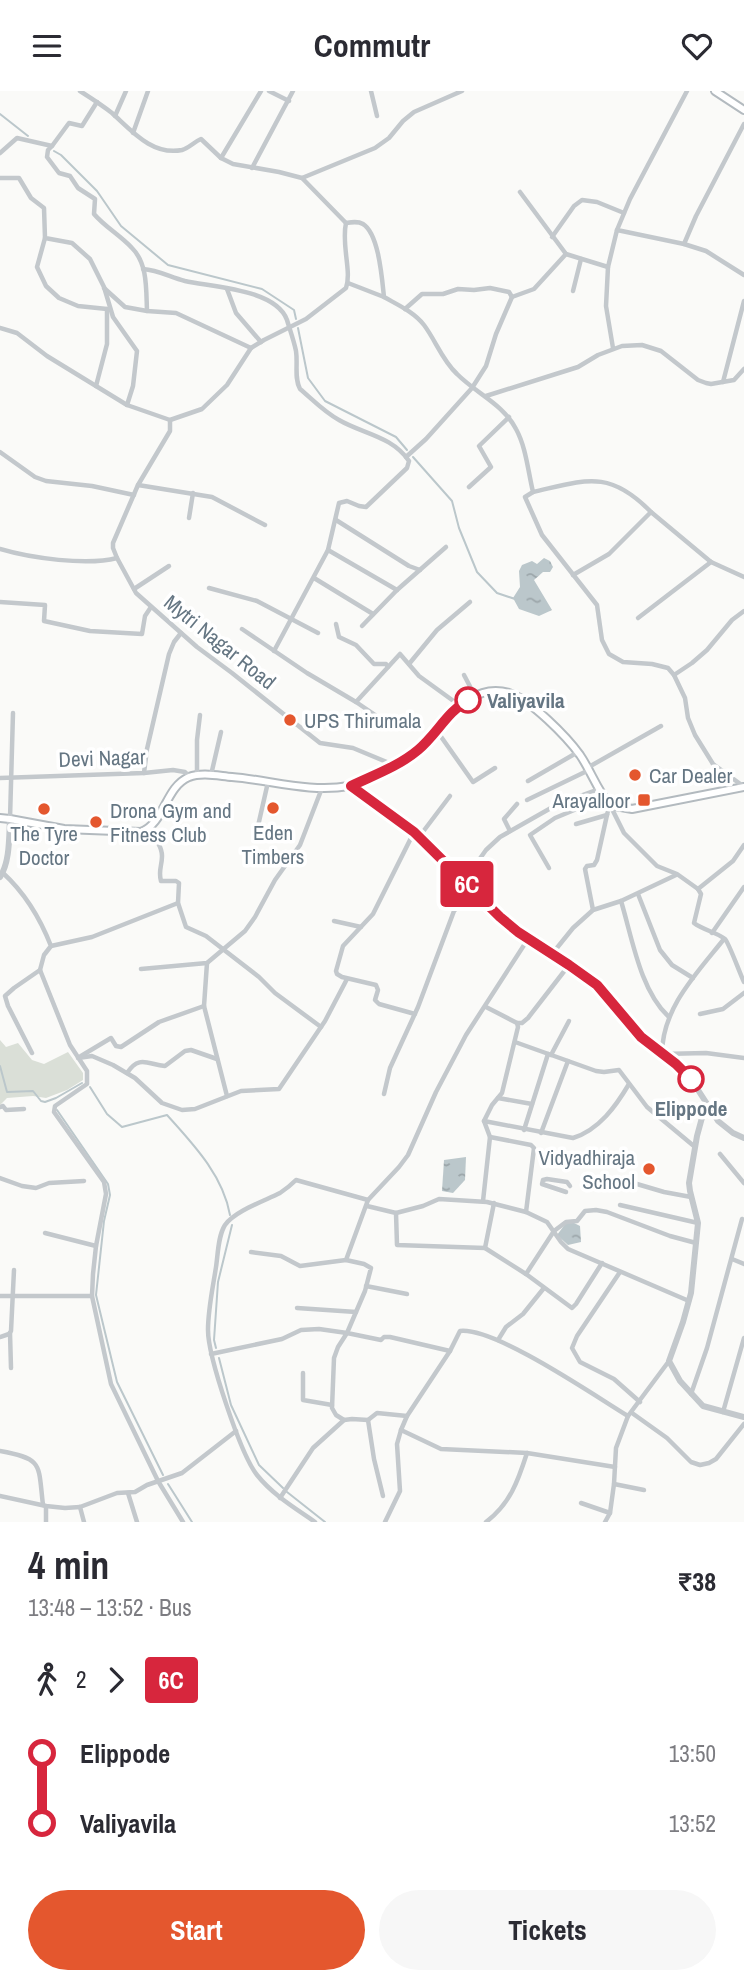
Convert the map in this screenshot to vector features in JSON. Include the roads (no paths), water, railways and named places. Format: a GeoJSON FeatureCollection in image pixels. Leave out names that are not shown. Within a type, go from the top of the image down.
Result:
{"type":"FeatureCollection","features":[{"type":"Feature","properties":{"kind":"main road"},"geometry":{"type":"LineString","coordinates":[[715,91],[744,110]]}},
{"type":"Feature","properties":{"kind":"main road"},"geometry":{"type":"LineString","coordinates":[[0,818],[64,829],[141,832],[155,822],[176,788],[194,776],[211,775],[322,788],[351,786],[418,751],[459,705],[475,696],[498,691],[527,702],[560,731],[578,752],[603,798],[610,805],[632,809],[744,787]]}},
{"type":"Feature","properties":{"kind":"street"},"geometry":{"type":"LineString","coordinates":[[81,91],[146,143],[165,150],[182,150],[201,139],[221,158],[233,164],[302,178],[346,223],[360,222],[374,239],[384,297]]}},
{"type":"Feature","properties":{"kind":"street"},"geometry":{"type":"LineString","coordinates":[[115,116],[126,91]]}},
{"type":"Feature","properties":{"kind":"street"},"geometry":{"type":"LineString","coordinates":[[133,134],[148,91]]}},
{"type":"Feature","properties":{"kind":"street"},"geometry":{"type":"LineString","coordinates":[[221,158],[261,91]]}},
{"type":"Feature","properties":{"kind":"street"},"geometry":{"type":"LineString","coordinates":[[269,91],[289,101]]}},
{"type":"Feature","properties":{"kind":"street"},"geometry":{"type":"LineString","coordinates":[[252,168],[293,91]]}},
{"type":"Feature","properties":{"kind":"street"},"geometry":{"type":"LineString","coordinates":[[371,91],[377,116]]}},
{"type":"Feature","properties":{"kind":"street"},"geometry":{"type":"LineString","coordinates":[[302,178],[375,148],[389,138],[414,112],[462,91]]}},
{"type":"Feature","properties":{"kind":"street"},"geometry":{"type":"LineString","coordinates":[[613,348],[606,306],[608,267],[617,230],[687,91]]}},
{"type":"Feature","properties":{"kind":"street"},"geometry":{"type":"LineString","coordinates":[[97,102],[82,127],[69,123],[48,150],[47,157],[60,173],[70,176],[78,188],[95,199],[94,214],[132,247],[140,258],[147,311]]}},
{"type":"Feature","properties":{"kind":"street"},"geometry":{"type":"LineString","coordinates":[[684,244],[744,124]]}},
{"type":"Feature","properties":{"kind":"street"},"geometry":{"type":"LineString","coordinates":[[0,153],[17,138],[52,146]]}},
{"type":"Feature","properties":{"kind":"street"},"geometry":{"type":"LineString","coordinates":[[0,178],[19,178],[30,198],[44,208],[45,238],[37,267],[46,286],[59,298],[78,306],[107,309]]}},
{"type":"Feature","properties":{"kind":"street"},"geometry":{"type":"LineString","coordinates":[[520,192],[566,254],[608,267]]}},
{"type":"Feature","properties":{"kind":"street"},"geometry":{"type":"LineString","coordinates":[[552,237],[574,205],[582,200],[597,202],[624,213]]}},
{"type":"Feature","properties":{"kind":"street"},"geometry":{"type":"LineString","coordinates":[[0,328],[18,333],[47,356],[127,405],[170,420],[202,409],[227,386],[251,348],[306,319],[346,288],[346,223]]}},
{"type":"Feature","properties":{"kind":"street"},"geometry":{"type":"LineString","coordinates":[[617,230],[706,251],[744,275]]}},
{"type":"Feature","properties":{"kind":"street"},"geometry":{"type":"LineString","coordinates":[[45,238],[72,243],[90,259],[104,287],[113,317],[137,351],[127,405]]}},
{"type":"Feature","properties":{"kind":"street"},"geometry":{"type":"LineString","coordinates":[[406,457],[472,388],[485,366],[512,297],[534,289],[566,254]]}},
{"type":"Feature","properties":{"kind":"street"},"geometry":{"type":"LineString","coordinates":[[573,291],[581,259]]}},
{"type":"Feature","properties":{"kind":"street"},"geometry":{"type":"LineString","coordinates":[[143,269],[251,293],[275,305],[286,318],[296,349],[297,385],[300,389],[339,420],[389,442],[409,461],[407,468],[373,501],[363,507],[347,501],[341,502],[328,550],[274,651]]}},
{"type":"Feature","properties":{"kind":"street"},"geometry":{"type":"LineString","coordinates":[[348,283],[384,297],[422,322],[455,373],[498,405],[509,417],[523,444],[533,492]]}},
{"type":"Feature","properties":{"kind":"street"},"geometry":{"type":"LineString","coordinates":[[96,387],[107,344],[104,287]]}},
{"type":"Feature","properties":{"kind":"street"},"geometry":{"type":"LineString","coordinates":[[104,287],[125,307],[176,313],[251,348]]}},
{"type":"Feature","properties":{"kind":"street"},"geometry":{"type":"LineString","coordinates":[[227,289],[236,313],[261,342]]}},
{"type":"Feature","properties":{"kind":"street"},"geometry":{"type":"LineString","coordinates":[[405,309],[422,293],[443,294],[458,289],[500,289],[509,292],[512,297]]}},
{"type":"Feature","properties":{"kind":"street"},"geometry":{"type":"LineString","coordinates":[[723,382],[744,301]]}},
{"type":"Feature","properties":{"kind":"street"},"geometry":{"type":"LineString","coordinates":[[485,396],[578,367],[613,348],[642,345],[652,347],[698,380],[711,384],[734,380],[744,369]]}},
{"type":"Feature","properties":{"kind":"street"},"geometry":{"type":"LineString","coordinates":[[469,487],[491,467],[479,446],[509,417]]}},
{"type":"Feature","properties":{"kind":"street"},"geometry":{"type":"LineString","coordinates":[[0,549],[21,555],[75,560],[117,558],[113,543],[138,485],[170,431],[170,420]]}},
{"type":"Feature","properties":{"kind":"street"},"geometry":{"type":"LineString","coordinates":[[0,452],[35,477],[46,481],[92,485],[134,495]]}},
{"type":"Feature","properties":{"kind":"street"},"geometry":{"type":"LineString","coordinates":[[744,577],[710,562],[636,496],[613,484],[587,479],[533,492],[525,497],[542,535],[597,605],[602,641],[609,654],[623,661],[668,668],[685,698],[695,735],[713,764],[744,787]]}},
{"type":"Feature","properties":{"kind":"street"},"geometry":{"type":"LineString","coordinates":[[138,485],[212,497],[265,525]]}},
{"type":"Feature","properties":{"kind":"street"},"geometry":{"type":"LineString","coordinates":[[189,518],[193,493]]}},
{"type":"Feature","properties":{"kind":"street"},"geometry":{"type":"LineString","coordinates":[[573,576],[609,554],[651,512]]}},
{"type":"Feature","properties":{"kind":"street"},"geometry":{"type":"LineString","coordinates":[[336,520],[410,566],[421,570]]}},
{"type":"Feature","properties":{"kind":"street"},"geometry":{"type":"LineString","coordinates":[[362,625],[446,547]]}},
{"type":"Feature","properties":{"kind":"street"},"geometry":{"type":"LineString","coordinates":[[328,550],[397,590]]}},
{"type":"Feature","properties":{"kind":"street","name":"Mytri Nagar Road"},"geometry":{"type":"LineString","coordinates":[[117,558],[134,589],[151,607],[197,647],[320,743],[353,748],[395,765]]}},
{"type":"Feature","properties":{"kind":"street"},"geometry":{"type":"LineString","coordinates":[[638,618],[710,562]]}},
{"type":"Feature","properties":{"kind":"street"},"geometry":{"type":"LineString","coordinates":[[134,589],[169,566]]}},
{"type":"Feature","properties":{"kind":"street"},"geometry":{"type":"LineString","coordinates":[[314,578],[373,614]]}},
{"type":"Feature","properties":{"kind":"street"},"geometry":{"type":"LineString","coordinates":[[209,588],[257,601],[318,633]]}},
{"type":"Feature","properties":{"kind":"street"},"geometry":{"type":"LineString","coordinates":[[409,664],[437,630],[470,602]]}},
{"type":"Feature","properties":{"kind":"street"},"geometry":{"type":"LineString","coordinates":[[0,603],[46,604],[44,621],[90,631],[142,634],[145,616],[151,607]]}},
{"type":"Feature","properties":{"kind":"street"},"geometry":{"type":"LineString","coordinates":[[674,675],[707,650],[732,620],[744,611]]}},
{"type":"Feature","properties":{"kind":"street"},"geometry":{"type":"LineString","coordinates":[[336,624],[339,636],[356,645],[374,664],[386,664],[388,667]]}},
{"type":"Feature","properties":{"kind":"street"},"geometry":{"type":"LineString","coordinates":[[242,629],[381,719]]}},
{"type":"Feature","properties":{"kind":"street"},"geometry":{"type":"LineString","coordinates":[[144,773],[169,654],[181,633]]}},
{"type":"Feature","properties":{"kind":"street"},"geometry":{"type":"LineString","coordinates":[[356,702],[400,654],[419,676],[459,705]]}},
{"type":"Feature","properties":{"kind":"street"},"geometry":{"type":"LineString","coordinates":[[464,675],[475,696]]}},
{"type":"Feature","properties":{"kind":"street"},"geometry":{"type":"LineString","coordinates":[[13,713],[10,819],[2,875],[26,897],[40,919],[51,946]]}},
{"type":"Feature","properties":{"kind":"street"},"geometry":{"type":"LineString","coordinates":[[194,776],[200,715]]}},
{"type":"Feature","properties":{"kind":"street"},"geometry":{"type":"LineString","coordinates":[[527,800],[661,726]]}},
{"type":"Feature","properties":{"kind":"street"},"geometry":{"type":"LineString","coordinates":[[437,731],[473,782],[495,768]]}},
{"type":"Feature","properties":{"kind":"street"},"geometry":{"type":"LineString","coordinates":[[211,775],[221,732]]}},
{"type":"Feature","properties":{"kind":"street"},"geometry":{"type":"LineString","coordinates":[[528,781],[578,752]]}},
{"type":"Feature","properties":{"kind":"street","name":"Devi Nagar"},"geometry":{"type":"LineString","coordinates":[[0,778],[173,770],[194,776]]}},
{"type":"Feature","properties":{"kind":"street"},"geometry":{"type":"LineString","coordinates":[[258,826],[268,782]]}},
{"type":"Feature","properties":{"kind":"street"},"geometry":{"type":"LineString","coordinates":[[351,786],[417,835],[500,917],[597,985],[641,1037],[691,1079],[724,1128],[744,1138]]}},
{"type":"Feature","properties":{"kind":"street"},"geometry":{"type":"LineString","coordinates":[[141,969],[207,963],[245,930],[300,845],[322,788]]}},
{"type":"Feature","properties":{"kind":"street"},"geometry":{"type":"LineString","coordinates":[[464,881],[495,841],[558,804],[599,789]]}},
{"type":"Feature","properties":{"kind":"street"},"geometry":{"type":"LineString","coordinates":[[415,1014],[377,1003],[376,985],[337,974],[338,957],[343,946],[373,914],[417,835],[450,796]]}},
{"type":"Feature","properties":{"kind":"street"},"geometry":{"type":"LineString","coordinates":[[549,869],[530,835],[555,818],[603,798]]}},
{"type":"Feature","properties":{"kind":"street"},"geometry":{"type":"LineString","coordinates":[[510,831],[504,819],[517,804]]}},
{"type":"Feature","properties":{"kind":"street"},"geometry":{"type":"LineString","coordinates":[[593,910],[585,873],[587,866],[594,865],[597,860],[610,805]]}},
{"type":"Feature","properties":{"kind":"street"},"geometry":{"type":"LineString","coordinates":[[610,805],[624,833],[657,866],[677,874],[698,889],[701,894],[694,923],[724,939],[744,982]]}},
{"type":"Feature","properties":{"kind":"street"},"geometry":{"type":"LineString","coordinates":[[576,824],[607,815]]}},
{"type":"Feature","properties":{"kind":"street"},"geometry":{"type":"LineString","coordinates":[[148,829],[157,841],[162,855],[159,873],[161,881],[179,883],[178,902],[186,926],[206,936],[321,1027]]}},
{"type":"Feature","properties":{"kind":"street"},"geometry":{"type":"LineString","coordinates":[[698,889],[733,861],[744,845]]}},
{"type":"Feature","properties":{"kind":"street"},"geometry":{"type":"LineString","coordinates":[[552,954],[573,928],[593,910],[638,894],[677,874]]}},
{"type":"Feature","properties":{"kind":"street"},"geometry":{"type":"LineString","coordinates":[[712,933],[744,887]]}},
{"type":"Feature","properties":{"kind":"street"},"geometry":{"type":"LineString","coordinates":[[384,1094],[390,1068],[415,1014],[454,911],[472,889]]}},
{"type":"Feature","properties":{"kind":"street"},"geometry":{"type":"LineString","coordinates":[[638,894],[660,950],[672,965],[693,978]]}},
{"type":"Feature","properties":{"kind":"street"},"geometry":{"type":"LineString","coordinates":[[621,901],[645,981],[660,1009],[668,1017]]}},
{"type":"Feature","properties":{"kind":"street"},"geometry":{"type":"LineString","coordinates":[[178,902],[92,937],[51,946],[44,955],[40,969],[70,1045],[87,1071],[87,1084],[55,1106],[54,1112],[104,1182],[106,1195],[96,1246],[92,1296],[111,1384],[158,1481],[183,1522]]}},
{"type":"Feature","properties":{"kind":"street"},"geometry":{"type":"LineString","coordinates":[[334,921],[362,927]]}},
{"type":"Feature","properties":{"kind":"street"},"geometry":{"type":"LineString","coordinates":[[346,1260],[367,1203],[408,1155],[466,1035],[528,939]]}},
{"type":"Feature","properties":{"kind":"street"},"geometry":{"type":"LineString","coordinates":[[662,1054],[668,1017],[693,978],[724,939]]}},
{"type":"Feature","properties":{"kind":"street"},"geometry":{"type":"LineString","coordinates":[[207,963],[204,1006],[227,1096]]}},
{"type":"Feature","properties":{"kind":"street"},"geometry":{"type":"LineString","coordinates":[[485,1007],[517,1024],[522,1023],[569,965]]}},
{"type":"Feature","properties":{"kind":"street"},"geometry":{"type":"LineString","coordinates":[[32,1053],[5,996],[40,969]]}},
{"type":"Feature","properties":{"kind":"street"},"geometry":{"type":"LineString","coordinates":[[78,1058],[92,1056],[106,1061],[127,1073],[162,1103],[175,1108],[195,1109],[247,1090],[273,1091],[281,1087],[321,1027],[347,979]]}},
{"type":"Feature","properties":{"kind":"street"},"geometry":{"type":"LineString","coordinates":[[699,1014],[723,1009],[744,993]]}},
{"type":"Feature","properties":{"kind":"street"},"geometry":{"type":"LineString","coordinates":[[78,1058],[111,1038],[116,1046],[121,1047],[159,1022],[204,1006]]}},
{"type":"Feature","properties":{"kind":"street"},"geometry":{"type":"LineString","coordinates":[[524,1130],[550,1055],[569,1020]]}},
{"type":"Feature","properties":{"kind":"street"},"geometry":{"type":"LineString","coordinates":[[483,1201],[490,1137],[484,1121],[502,1093],[517,1024]]}},
{"type":"Feature","properties":{"kind":"street"},"geometry":{"type":"LineString","coordinates":[[515,1042],[604,1072],[619,1070],[647,1107],[695,1147]]}},
{"type":"Feature","properties":{"kind":"street"},"geometry":{"type":"LineString","coordinates":[[127,1073],[132,1065],[139,1062],[165,1066],[185,1051],[191,1050],[218,1059]]}},
{"type":"Feature","properties":{"kind":"street"},"geometry":{"type":"LineString","coordinates":[[662,1054],[706,1053],[744,1058]]}},
{"type":"Feature","properties":{"kind":"street"},"geometry":{"type":"LineString","coordinates":[[541,1133],[568,1061]]}},
{"type":"Feature","properties":{"kind":"street"},"geometry":{"type":"LineString","coordinates":[[484,1121],[573,1138],[585,1133],[611,1112],[629,1084]]}},
{"type":"Feature","properties":{"kind":"street"},"geometry":{"type":"LineString","coordinates":[[498,1098],[532,1104]]}},
{"type":"Feature","properties":{"kind":"street"},"geometry":{"type":"LineString","coordinates":[[605,1522],[610,1513],[614,1485],[615,1448],[630,1415],[669,1361],[689,1301],[698,1223],[690,1183],[695,1147],[706,1103]]}},
{"type":"Feature","properties":{"kind":"street"},"geometry":{"type":"LineString","coordinates":[[0,1107],[3,1106],[6,1111],[24,1108]]}},
{"type":"Feature","properties":{"kind":"street"},"geometry":{"type":"LineString","coordinates":[[702,1118],[714,1116]]}},
{"type":"Feature","properties":{"kind":"street"},"geometry":{"type":"LineString","coordinates":[[490,1137],[534,1147],[526,1212]]}},
{"type":"Feature","properties":{"kind":"street"},"geometry":{"type":"LineString","coordinates":[[720,1154],[744,1183]]}},
{"type":"Feature","properties":{"kind":"street"},"geometry":{"type":"LineString","coordinates":[[0,1178],[36,1188],[49,1183],[85,1181]]}},
{"type":"Feature","properties":{"kind":"street"},"geometry":{"type":"LineString","coordinates":[[620,1179],[664,1192],[691,1196]]}},
{"type":"Feature","properties":{"kind":"street"},"geometry":{"type":"LineString","coordinates":[[315,1522],[256,1474],[236,1431],[211,1354],[208,1328],[222,1230],[227,1223],[249,1208],[282,1192],[296,1180],[396,1213],[439,1199],[483,1201],[526,1212],[547,1222],[568,1249],[689,1301]]}},
{"type":"Feature","properties":{"kind":"street"},"geometry":{"type":"LineString","coordinates":[[566,1192],[542,1184],[543,1180],[567,1182],[570,1186]]}},
{"type":"Feature","properties":{"kind":"street"},"geometry":{"type":"LineString","coordinates":[[485,1248],[494,1203]]}},
{"type":"Feature","properties":{"kind":"street"},"geometry":{"type":"LineString","coordinates":[[620,1205],[698,1223]]}},
{"type":"Feature","properties":{"kind":"street"},"geometry":{"type":"LineString","coordinates":[[526,1274],[554,1231],[566,1222],[577,1221],[584,1211],[596,1210],[615,1215],[696,1243]]}},
{"type":"Feature","properties":{"kind":"street"},"geometry":{"type":"LineString","coordinates":[[396,1213],[397,1245],[485,1248],[573,1307],[603,1263]]}},
{"type":"Feature","properties":{"kind":"street"},"geometry":{"type":"LineString","coordinates":[[691,1395],[732,1259],[741,1219]]}},
{"type":"Feature","properties":{"kind":"street"},"geometry":{"type":"LineString","coordinates":[[45,1233],[96,1246]]}},
{"type":"Feature","properties":{"kind":"street"},"geometry":{"type":"LineString","coordinates":[[251,1252],[281,1256],[300,1266],[346,1260],[371,1268],[356,1312],[334,1358],[332,1405],[336,1415],[344,1420]]}},
{"type":"Feature","properties":{"kind":"street"},"geometry":{"type":"LineString","coordinates":[[732,1259],[744,1264]]}},
{"type":"Feature","properties":{"kind":"street"},"geometry":{"type":"LineString","coordinates":[[11,1367],[14,1270]]}},
{"type":"Feature","properties":{"kind":"street"},"geometry":{"type":"LineString","coordinates":[[620,1272],[577,1336],[572,1348],[580,1362],[614,1379],[640,1402]]}},
{"type":"Feature","properties":{"kind":"street"},"geometry":{"type":"LineString","coordinates":[[366,1286],[407,1294]]}},
{"type":"Feature","properties":{"kind":"street"},"geometry":{"type":"LineString","coordinates":[[498,1340],[506,1327],[523,1314],[544,1288]]}},
{"type":"Feature","properties":{"kind":"street"},"geometry":{"type":"LineString","coordinates":[[0,1296],[92,1296]]}},
{"type":"Feature","properties":{"kind":"street"},"geometry":{"type":"LineString","coordinates":[[297,1308],[356,1312]]}},
{"type":"Feature","properties":{"kind":"street"},"geometry":{"type":"LineString","coordinates":[[211,1354],[282,1339],[301,1329],[319,1329],[381,1340],[390,1337],[450,1351]]}},
{"type":"Feature","properties":{"kind":"street"},"geometry":{"type":"LineString","coordinates":[[385,1522],[400,1491],[397,1444],[401,1430],[460,1331],[465,1330],[498,1340],[532,1357],[667,1438],[691,1462],[700,1465],[716,1459],[744,1424]]}},
{"type":"Feature","properties":{"kind":"street"},"geometry":{"type":"LineString","coordinates":[[0,1337],[10,1333]]}},
{"type":"Feature","properties":{"kind":"street"},"geometry":{"type":"LineString","coordinates":[[723,1412],[744,1338]]}},
{"type":"Feature","properties":{"kind":"street"},"geometry":{"type":"LineString","coordinates":[[669,1361],[680,1381],[703,1406],[744,1417]]}},
{"type":"Feature","properties":{"kind":"street"},"geometry":{"type":"LineString","coordinates":[[303,1373],[303,1400],[332,1405]]}},
{"type":"Feature","properties":{"kind":"street"},"geometry":{"type":"LineString","coordinates":[[281,1495],[313,1448],[344,1420],[368,1420],[377,1413],[407,1416]]}},
{"type":"Feature","properties":{"kind":"street"},"geometry":{"type":"LineString","coordinates":[[368,1420],[383,1496]]}},
{"type":"Feature","properties":{"kind":"street"},"geometry":{"type":"LineString","coordinates":[[401,1430],[441,1449],[527,1453],[615,1467]]}},
{"type":"Feature","properties":{"kind":"street"},"geometry":{"type":"LineString","coordinates":[[0,1496],[44,1506],[80,1507],[117,1493],[135,1492],[183,1473],[236,1431]]}},
{"type":"Feature","properties":{"kind":"street"},"geometry":{"type":"LineString","coordinates":[[0,1451],[30,1458],[35,1462],[39,1471],[46,1522]]}},
{"type":"Feature","properties":{"kind":"street"},"geometry":{"type":"LineString","coordinates":[[486,1522],[497,1514],[510,1498],[527,1453]]}},
{"type":"Feature","properties":{"kind":"street"},"geometry":{"type":"LineString","coordinates":[[614,1485],[644,1490]]}},
{"type":"Feature","properties":{"kind":"street"},"geometry":{"type":"LineString","coordinates":[[128,1492],[137,1522]]}},
{"type":"Feature","properties":{"kind":"street"},"geometry":{"type":"LineString","coordinates":[[581,1503],[610,1513]]}},
{"type":"Feature","properties":{"kind":"street"},"geometry":{"type":"LineString","coordinates":[[80,1507],[84,1522]]}},
{"type":"Feature","properties":{"kind":"water"},"geometry":{"type":"Polygon","coordinates":[[[544,558],[550,561],[553,567],[550,572],[543,572],[534,580],[552,610],[539,616],[519,609],[513,598],[520,587],[519,571],[522,565],[532,561],[537,564],[544,558]]]}},
{"type":"Feature","properties":{"kind":"water"},"geometry":{"type":"Polygon","coordinates":[[[466,1157],[465,1180],[453,1193],[442,1191],[444,1160],[466,1157]]]}},
{"type":"Feature","properties":{"kind":"water"},"geometry":{"type":"Polygon","coordinates":[[[566,1223],[580,1226],[581,1242],[568,1245],[557,1235],[566,1223]]]}},
{"type":"Feature","properties":{"kind":"waterway"},"geometry":{"type":"LineString","coordinates":[[0,114],[28,136]]}},
{"type":"Feature","properties":{"kind":"waterway"},"geometry":{"type":"LineString","coordinates":[[54,151],[97,191],[121,226],[168,265],[262,289],[294,310],[296,319]]}},
{"type":"Feature","properties":{"kind":"waterway"},"geometry":{"type":"LineString","coordinates":[[298,328],[308,378],[325,401],[396,437],[407,450]]}},
{"type":"Feature","properties":{"kind":"waterway"},"geometry":{"type":"LineString","coordinates":[[413,457],[452,501],[459,528],[477,572],[497,593],[515,599]]}},
{"type":"Feature","properties":{"kind":"waterway"},"geometry":{"type":"LineString","coordinates":[[0,1066],[7,1092],[33,1091],[45,1102],[82,1083]]}},
{"type":"Feature","properties":{"kind":"waterway"},"geometry":{"type":"LineString","coordinates":[[90,1087],[107,1114],[122,1127],[167,1115],[214,1173],[230,1215]]}},
{"type":"Feature","properties":{"kind":"waterway"},"geometry":{"type":"LineString","coordinates":[[57,1110],[108,1184],[110,1195],[104,1221],[96,1295],[117,1382],[163,1475]]}},
{"type":"Feature","properties":{"kind":"waterway"},"geometry":{"type":"LineString","coordinates":[[216,1348],[214,1340],[218,1282],[232,1225]]}},
{"type":"Feature","properties":{"kind":"waterway"},"geometry":{"type":"LineString","coordinates":[[219,1358],[231,1405],[259,1465],[283,1488]]}},
{"type":"Feature","properties":{"kind":"waterway"},"geometry":{"type":"LineString","coordinates":[[168,1484],[192,1522]]}},
{"type":"Feature","properties":{"kind":"waterway"},"geometry":{"type":"LineString","coordinates":[[287,1492],[325,1522]]}},
{"type":"Feature","properties":{"kind":"place","name":"Valiyavila"},"geometry":{"type":"Point","coordinates":[468,700]}},
{"type":"Feature","properties":{"kind":"place","name":"UPS Thirumala"},"geometry":{"type":"Point","coordinates":[290,720]}},
{"type":"Feature","properties":{"kind":"place","name":"Car Dealer"},"geometry":{"type":"Point","coordinates":[635,775]}},
{"type":"Feature","properties":{"kind":"place","name":"Arayalloor"},"geometry":{"type":"Point","coordinates":[644,800]}},
{"type":"Feature","properties":{"kind":"place","name":"Eden Timbers"},"geometry":{"type":"Point","coordinates":[273,808]}},
{"type":"Feature","properties":{"kind":"place","name":"The Tyre Doctor"},"geometry":{"type":"Point","coordinates":[44,809]}},
{"type":"Feature","properties":{"kind":"place","name":"Drona Gym and Fitness Club"},"geometry":{"type":"Point","coordinates":[96,822]}},
{"type":"Feature","properties":{"kind":"place","name":"Elippode"},"geometry":{"type":"Point","coordinates":[691,1079]}},
{"type":"Feature","properties":{"kind":"place","name":"Vidyadhiraja School"},"geometry":{"type":"Point","coordinates":[649,1169]}}]}
